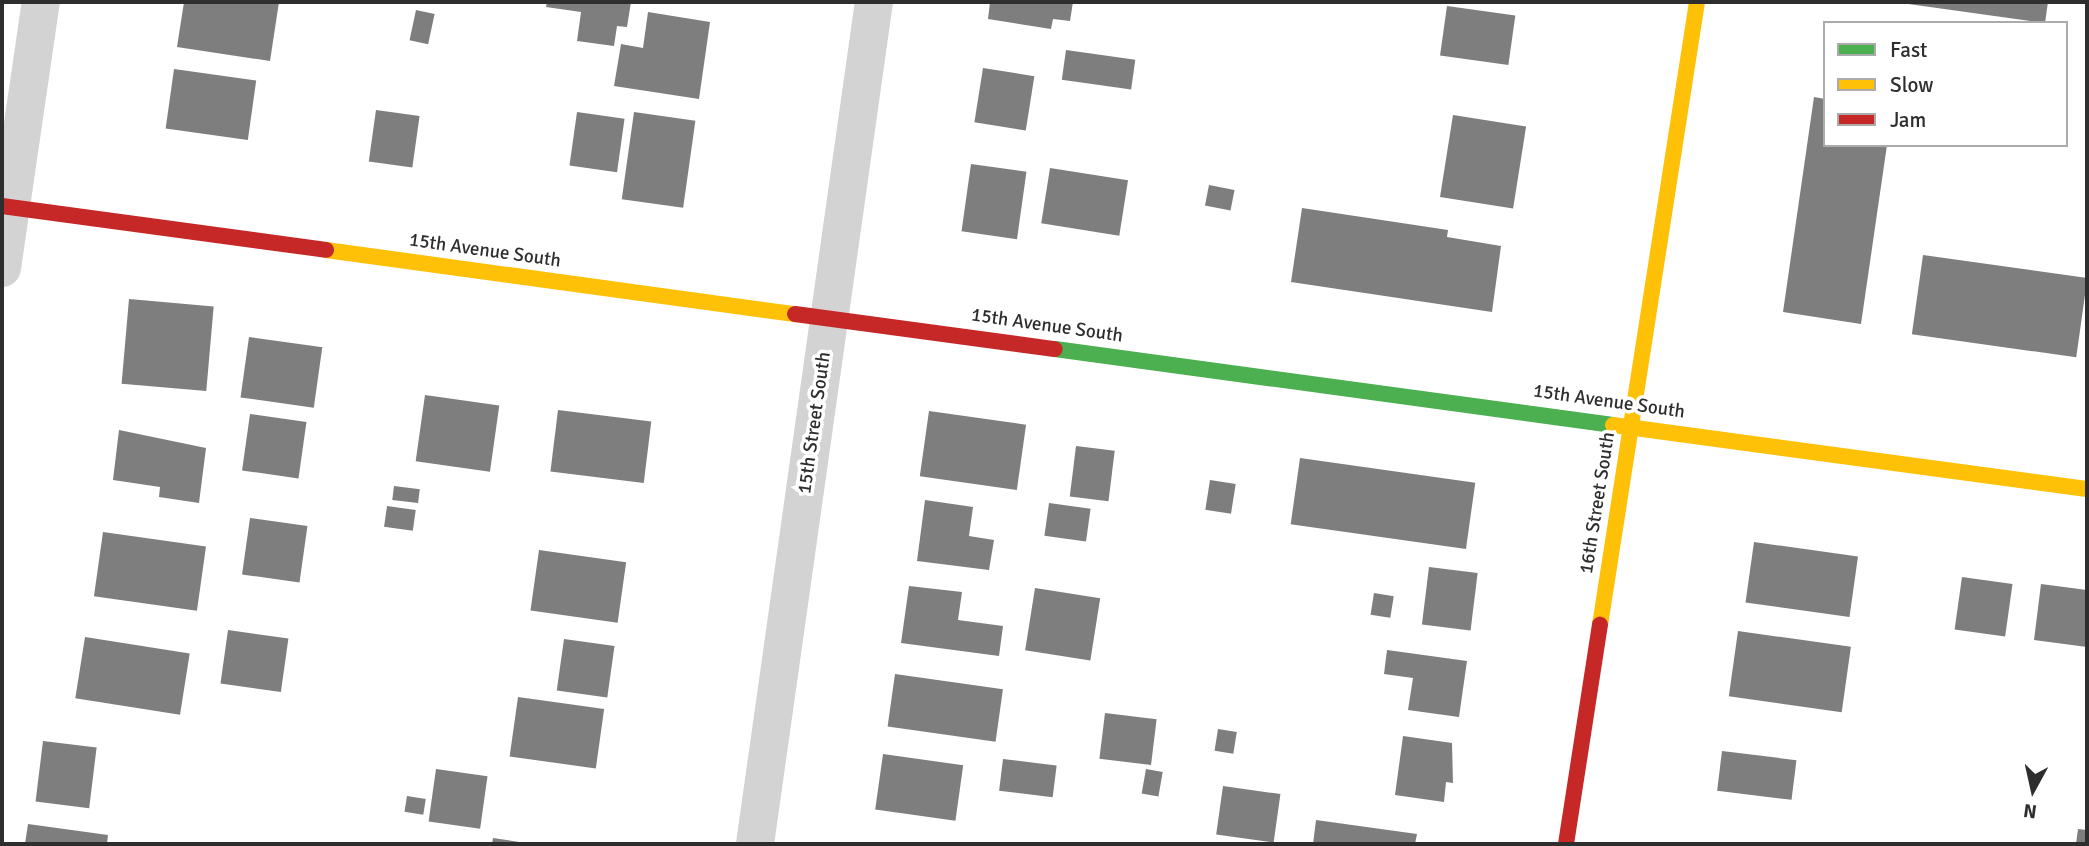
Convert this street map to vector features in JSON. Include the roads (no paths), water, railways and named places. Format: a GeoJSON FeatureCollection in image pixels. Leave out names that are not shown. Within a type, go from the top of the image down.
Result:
{"type":"FeatureCollection","features":[{"type":"Feature","properties":{"kind":"street"},"geometry":{"type":"LineString","coordinates":[[2,268],[6,206],[41,2]]}},
{"type":"Feature","properties":{"kind":"street","name":"15th Street South"},"geometry":{"type":"LineString","coordinates":[[755,844],[874,2]]}},
{"type":"Feature","properties":{"kind":"street","name":"16th Street South"},"geometry":{"type":"LineString","coordinates":[[1566,844],[1697,2]]}},
{"type":"Feature","properties":{"kind":"street","name":"15th Avenue South"},"geometry":{"type":"LineString","coordinates":[[6,206],[2087,489]]}}]}
